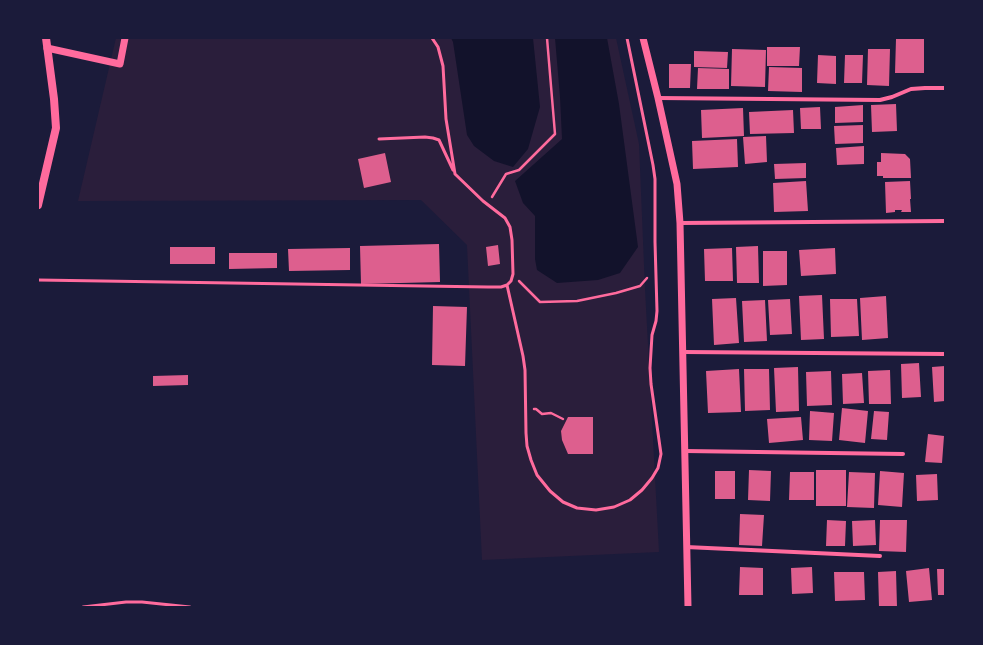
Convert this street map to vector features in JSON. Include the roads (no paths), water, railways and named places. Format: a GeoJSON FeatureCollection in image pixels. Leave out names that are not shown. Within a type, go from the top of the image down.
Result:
{"type":"FeatureCollection","features":[{"type":"Feature","properties":{"kind":"main road"},"geometry":{"type":"LineString","coordinates":[[38,205],[56,128],[54,99],[46,38]]}},
{"type":"Feature","properties":{"kind":"street"},"geometry":{"type":"LineString","coordinates":[[47,48],[120,64],[126,38]]}},
{"type":"Feature","properties":{"kind":"street"},"geometry":{"type":"LineString","coordinates":[[643,38],[677,184],[680,223],[688,607]]}},
{"type":"Feature","properties":{"kind":"street"},"geometry":{"type":"LineString","coordinates":[[658,98],[880,100],[911,89],[945,88]]}},
{"type":"Feature","properties":{"kind":"street"},"geometry":{"type":"LineString","coordinates":[[680,223],[945,221]]}},
{"type":"Feature","properties":{"kind":"street"},"geometry":{"type":"LineString","coordinates":[[683,352],[945,354]]}},
{"type":"Feature","properties":{"kind":"street"},"geometry":{"type":"LineString","coordinates":[[685,450],[903,454]]}},
{"type":"Feature","properties":{"kind":"street"},"geometry":{"type":"LineString","coordinates":[[686,547],[880,556]]}},
{"type":"Feature","properties":{"kind":"lane"},"geometry":{"type":"LineString","coordinates":[[432,38],[438,46],[443,66],[446,119],[455,174]]}},
{"type":"Feature","properties":{"kind":"lane"},"geometry":{"type":"LineString","coordinates":[[507,285],[524,363],[526,383],[527,446],[537,475],[550,491],[563,502],[577,508],[596,510],[614,507],[630,500],[642,490],[652,478],[658,468],[661,454],[650,368],[652,335],[657,311],[654,172],[627,38]]}},
{"type":"Feature","properties":{"kind":"lane"},"geometry":{"type":"LineString","coordinates":[[38,280],[488,287],[501,287],[507,285],[511,281],[513,274],[510,227],[505,218],[455,174],[439,140],[426,137],[379,139]]}},
{"type":"Feature","properties":{"kind":"lane"},"geometry":{"type":"LineString","coordinates":[[83,607],[126,602],[142,602],[190,607]]}}]}
